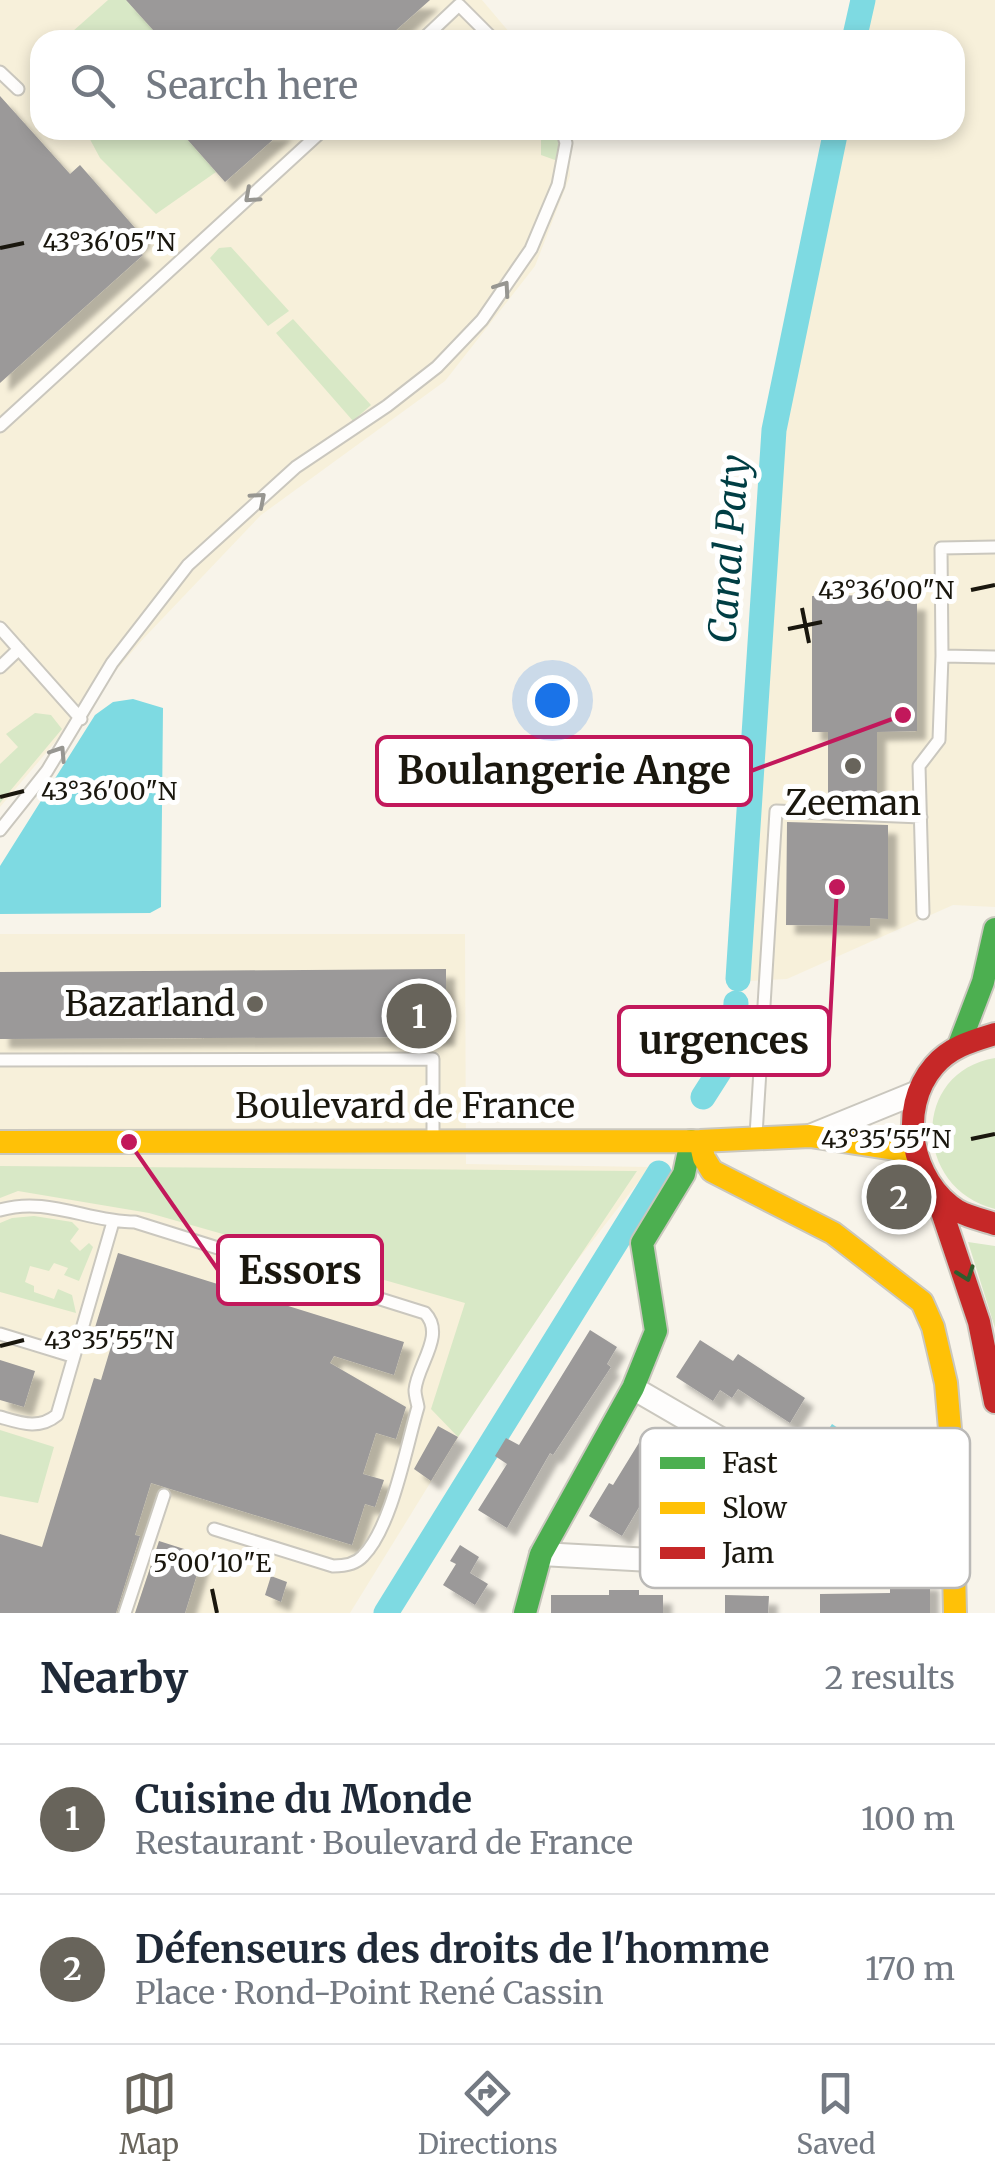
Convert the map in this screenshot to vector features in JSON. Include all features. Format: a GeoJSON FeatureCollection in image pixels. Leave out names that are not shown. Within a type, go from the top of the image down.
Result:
{"type":"FeatureCollection","features":[{"type":"Feature","properties":{"kind":"street"},"geometry":{"type":"LineString","coordinates":[[959,1045],[983,982],[995,929]]}},
{"type":"Feature","properties":{"kind":"street"},"geometry":{"type":"LineString","coordinates":[[995,1034],[959,1045],[935,1066],[918,1092],[911,1122],[914,1152],[924,1178],[964,1215],[995,1224]]}},
{"type":"Feature","properties":{"kind":"street","name":"Boulevard de France"},"geometry":{"type":"LineString","coordinates":[[810,1136],[918,1092]]}},
{"type":"Feature","properties":{"kind":"street","name":"Boulevard de France"},"geometry":{"type":"LineString","coordinates":[[0,1142],[696,1141],[810,1136],[914,1152]]}},
{"type":"Feature","properties":{"kind":"street"},"geometry":{"type":"LineString","coordinates":[[524,1613],[541,1554],[633,1388],[656,1332],[642,1243],[684,1174],[696,1141]]}},
{"type":"Feature","properties":{"kind":"street"},"geometry":{"type":"LineString","coordinates":[[696,1141],[712,1170],[833,1233],[922,1302],[933,1327],[946,1383],[950,1428]]}},
{"type":"Feature","properties":{"kind":"street"},"geometry":{"type":"LineString","coordinates":[[935,1191],[976,1304],[990,1358],[995,1402]]}},
{"type":"Feature","properties":{"kind":"street"},"geometry":{"type":"LineString","coordinates":[[633,1388],[701,1428]]}},
{"type":"Feature","properties":{"kind":"street"},"geometry":{"type":"LineString","coordinates":[[541,1554],[640,1559]]}},
{"type":"Feature","properties":{"kind":"street"},"geometry":{"type":"LineString","coordinates":[[954,1588],[955,1613]]}},
{"type":"Feature","properties":{"kind":"lane"},"geometry":{"type":"LineString","coordinates":[[433,30],[459,5],[484,30]]}},
{"type":"Feature","properties":{"kind":"lane"},"geometry":{"type":"LineString","coordinates":[[0,72],[18,90]]}},
{"type":"Feature","properties":{"kind":"lane"},"geometry":{"type":"LineString","coordinates":[[0,426],[312,140]]}},
{"type":"Feature","properties":{"kind":"lane"},"geometry":{"type":"LineString","coordinates":[[0,830],[38,784],[112,663],[188,566],[296,467],[437,367],[482,320],[531,249],[558,185],[565,140]]}},
{"type":"Feature","properties":{"kind":"lane"},"geometry":{"type":"LineString","coordinates":[[923,913],[918,766],[939,740],[941,548],[995,546]]}},
{"type":"Feature","properties":{"kind":"lane"},"geometry":{"type":"LineString","coordinates":[[0,628],[81,718]]}},
{"type":"Feature","properties":{"kind":"lane"},"geometry":{"type":"LineString","coordinates":[[0,668],[19,649]]}},
{"type":"Feature","properties":{"kind":"lane"},"geometry":{"type":"LineString","coordinates":[[942,656],[995,657]]}},
{"type":"Feature","properties":{"kind":"lane"},"geometry":{"type":"LineString","coordinates":[[756,1140],[776,811],[921,817]]}},
{"type":"Feature","properties":{"kind":"lane"},"geometry":{"type":"LineString","coordinates":[[0,1060],[433,1060],[434,1140]]}},
{"type":"Feature","properties":{"kind":"lane"},"geometry":{"type":"LineString","coordinates":[[0,1210],[36,1204],[112,1222],[135,1222],[425,1313],[432,1320],[434,1332],[415,1390],[418,1407],[389,1510],[363,1556],[352,1563],[334,1566],[214,1529]]}},
{"type":"Feature","properties":{"kind":"lane"},"geometry":{"type":"LineString","coordinates":[[0,1417],[42,1424],[57,1415],[112,1222]]}},
{"type":"Feature","properties":{"kind":"lane"},"geometry":{"type":"LineString","coordinates":[[0,1334],[72,1356]]}},
{"type":"Feature","properties":{"kind":"lane"},"geometry":{"type":"LineString","coordinates":[[125,1613],[164,1495]]}},
{"type":"Feature","properties":{"kind":"shaded area"},"geometry":{"type":"Polygon","coordinates":[[[0,0],[482,0],[508,30],[30,30],[30,140],[569,140],[570,176],[535,266],[445,381],[261,515],[142,640],[0,807],[0,0]]]}},
{"type":"Feature","properties":{"kind":"shaded area"},"geometry":{"type":"Polygon","coordinates":[[[868,0],[995,0],[995,907],[953,905],[787,979],[748,981],[786,429],[843,140],[965,140],[965,30],[863,30],[868,0]]]}},
{"type":"Feature","properties":{"kind":"shaded area"},"geometry":{"type":"Polygon","coordinates":[[[0,934],[465,934],[466,1164],[650,1167],[530,1321],[350,1613],[0,1613],[0,934]]]}},
{"type":"Feature","properties":{"kind":"green space"},"geometry":{"type":"Polygon","coordinates":[[[108,0],[126,0],[153,30],[74,30],[108,0]]]}},
{"type":"Feature","properties":{"kind":"green space"},"geometry":{"type":"Polygon","coordinates":[[[90,140],[188,140],[216,172],[156,214],[100,158],[90,140]]]}},
{"type":"Feature","properties":{"kind":"green space"},"geometry":{"type":"Polygon","coordinates":[[[541,140],[558,140],[561,158],[541,155],[541,140]]]}},
{"type":"Feature","properties":{"kind":"green space"},"geometry":{"type":"Polygon","coordinates":[[[231,247],[289,311],[268,326],[210,258],[219,248],[231,247]]]}},
{"type":"Feature","properties":{"kind":"green space"},"geometry":{"type":"Polygon","coordinates":[[[293,319],[371,405],[353,421],[276,333],[293,319]]]}},
{"type":"Feature","properties":{"kind":"green space"},"geometry":{"type":"Polygon","coordinates":[[[35,713],[51,715],[62,729],[0,803],[0,764],[18,747],[6,734],[35,713]]]}},
{"type":"Feature","properties":{"kind":"green space"},"geometry":{"type":"Polygon","coordinates":[[[995,1058],[995,1209],[968,1197],[948,1179],[937,1156],[932,1131],[936,1107],[948,1085],[967,1068],[995,1058]]]}},
{"type":"Feature","properties":{"kind":"green space"},"geometry":{"type":"Polygon","coordinates":[[[0,1166],[637,1171],[458,1437],[431,1409],[465,1303],[149,1213],[18,1191],[0,1198],[0,1166]]]}},
{"type":"Feature","properties":{"kind":"green space"},"geometry":{"type":"Polygon","coordinates":[[[34,1216],[72,1222],[79,1229],[70,1241],[80,1251],[89,1243],[93,1247],[79,1281],[64,1275],[68,1268],[54,1263],[49,1271],[30,1266],[25,1282],[34,1286],[34,1292],[54,1299],[58,1289],[72,1295],[76,1313],[0,1292],[0,1223],[34,1216]]]}},
{"type":"Feature","properties":{"kind":"green space"},"geometry":{"type":"Polygon","coordinates":[[[968,1242],[995,1246],[995,1328],[968,1242]]]}},
{"type":"Feature","properties":{"kind":"green space"},"geometry":{"type":"Polygon","coordinates":[[[0,1430],[54,1447],[38,1503],[0,1496],[0,1430]]]}},
{"type":"Feature","properties":{"kind":"water"},"geometry":{"type":"Polygon","coordinates":[[[133,699],[163,708],[161,907],[150,913],[0,914],[0,866],[95,715],[113,702],[133,699]]]}},
{"type":"Feature","properties":{"kind":"building"},"geometry":{"type":"Polygon","coordinates":[[[126,0],[430,0],[396,30],[153,30],[126,0]]]}},
{"type":"Feature","properties":{"kind":"building"},"geometry":{"type":"Polygon","coordinates":[[[0,96],[30,129],[30,140],[39,140],[70,174],[80,165],[143,237],[133,246],[143,255],[0,383],[0,96]]]}},
{"type":"Feature","properties":{"kind":"building"},"geometry":{"type":"Polygon","coordinates":[[[188,140],[273,140],[225,182],[188,140]]]}},
{"type":"Feature","properties":{"kind":"building"},"geometry":{"type":"Polygon","coordinates":[[[880,595],[880,601],[917,601],[917,731],[877,732],[877,806],[828,804],[828,732],[812,732],[812,596],[880,595]]]}},
{"type":"Feature","properties":{"kind":"building"},"geometry":{"type":"Polygon","coordinates":[[[787,822],[888,825],[888,919],[870,918],[870,926],[786,925],[787,822]]]}},
{"type":"Feature","properties":{"kind":"building"},"geometry":{"type":"Polygon","coordinates":[[[446,969],[446,1037],[0,1039],[0,972],[446,969]]]}},
{"type":"Feature","properties":{"kind":"building"},"geometry":{"type":"Polygon","coordinates":[[[118,1253],[404,1342],[394,1375],[334,1356],[330,1363],[406,1407],[396,1439],[376,1433],[363,1474],[384,1480],[375,1507],[365,1504],[352,1545],[151,1483],[135,1535],[140,1536],[116,1613],[0,1613],[0,1534],[42,1547],[94,1378],[101,1380],[113,1340],[93,1334],[118,1253]]]}},
{"type":"Feature","properties":{"kind":"building"},"geometry":{"type":"Polygon","coordinates":[[[590,1330],[617,1347],[607,1364],[611,1367],[553,1455],[550,1453],[507,1528],[478,1510],[507,1464],[495,1456],[506,1438],[519,1445],[590,1330]]]}},
{"type":"Feature","properties":{"kind":"building"},"geometry":{"type":"Polygon","coordinates":[[[700,1340],[733,1361],[738,1354],[805,1398],[790,1423],[738,1389],[732,1398],[720,1390],[713,1401],[676,1377],[700,1340]]]}},
{"type":"Feature","properties":{"kind":"building"},"geometry":{"type":"Polygon","coordinates":[[[0,1360],[35,1371],[24,1407],[0,1400],[0,1360]]]}},
{"type":"Feature","properties":{"kind":"building"},"geometry":{"type":"Polygon","coordinates":[[[438,1426],[458,1437],[431,1481],[414,1469],[438,1426]]]}},
{"type":"Feature","properties":{"kind":"building"},"geometry":{"type":"Polygon","coordinates":[[[640,1441],[640,1506],[622,1536],[589,1516],[609,1483],[613,1485],[640,1441]]]}},
{"type":"Feature","properties":{"kind":"building"},"geometry":{"type":"Polygon","coordinates":[[[159,1541],[203,1555],[185,1613],[135,1613],[159,1541]]]}},
{"type":"Feature","properties":{"kind":"building"},"geometry":{"type":"Polygon","coordinates":[[[460,1545],[479,1557],[470,1573],[488,1584],[475,1605],[443,1585],[456,1564],[450,1561],[460,1545]]]}},
{"type":"Feature","properties":{"kind":"building"},"geometry":{"type":"Polygon","coordinates":[[[271,1576],[287,1582],[281,1602],[265,1595],[271,1576]]]}},
{"type":"Feature","properties":{"kind":"building"},"geometry":{"type":"Polygon","coordinates":[[[890,1588],[930,1588],[930,1613],[820,1613],[820,1594],[890,1593],[890,1588]]]}},
{"type":"Feature","properties":{"kind":"building"},"geometry":{"type":"Polygon","coordinates":[[[609,1590],[663,1595],[663,1613],[551,1613],[551,1595],[609,1595],[609,1590]]]}},
{"type":"Feature","properties":{"kind":"building"},"geometry":{"type":"Polygon","coordinates":[[[725,1595],[769,1596],[768,1613],[725,1613],[725,1595]]]}},
{"type":"Feature","properties":{"kind":"waterway","name":"Canal Paty"},"geometry":{"type":"LineString","coordinates":[[856,30],[863,0]]}},
{"type":"Feature","properties":{"kind":"waterway","name":"Canal Paty"},"geometry":{"type":"LineString","coordinates":[[738,979],[774,430],[834,140]]}},
{"type":"Feature","properties":{"kind":"waterway","name":"Canal Paty"},"geometry":{"type":"LineString","coordinates":[[703,1097],[733,1050],[736,1003]]}},
{"type":"Feature","properties":{"kind":"waterway"},"geometry":{"type":"LineString","coordinates":[[386,1613],[659,1173]]}},
{"type":"Feature","properties":{"kind":"traffic: fast"},"geometry":{"type":"LineString","coordinates":[[959,1045],[983,982],[995,929]]}},
{"type":"Feature","properties":{"kind":"traffic: fast"},"geometry":{"type":"LineString","coordinates":[[525,1613],[541,1554],[633,1388],[656,1331],[642,1243],[684,1174],[691,1141]]}},
{"type":"Feature","properties":{"kind":"traffic: slow"},"geometry":{"type":"LineString","coordinates":[[0,1142],[700,1141],[810,1136],[914,1152]]}},
{"type":"Feature","properties":{"kind":"traffic: slow"},"geometry":{"type":"LineString","coordinates":[[700,1141],[712,1171],[833,1233],[922,1302],[933,1327],[946,1383],[950,1428]]}},
{"type":"Feature","properties":{"kind":"traffic: slow"},"geometry":{"type":"LineString","coordinates":[[954,1588],[955,1613]]}},
{"type":"Feature","properties":{"kind":"traffic: jam"},"geometry":{"type":"LineString","coordinates":[[995,1034],[954,1049],[940,1059],[922,1083],[913,1123],[914,1144],[929,1182],[958,1211],[995,1224]]}},
{"type":"Feature","properties":{"kind":"traffic: jam"},"geometry":{"type":"LineString","coordinates":[[936,1194],[979,1322],[995,1402]]}},
{"type":"Feature","properties":{"kind":"place","name":"Boulangerie Ange"},"geometry":{"type":"Point","coordinates":[903,715]}},
{"type":"Feature","properties":{"kind":"place","name":"Zeeman"},"geometry":{"type":"Point","coordinates":[853,766]}},
{"type":"Feature","properties":{"kind":"place","name":"urgences"},"geometry":{"type":"Point","coordinates":[837,887]}},
{"type":"Feature","properties":{"kind":"place","name":"Bazarland"},"geometry":{"type":"Point","coordinates":[255,1004]}},
{"type":"Feature","properties":{"kind":"place","name":"Cuisine du Monde"},"geometry":{"type":"Point","coordinates":[419,1016]}},
{"type":"Feature","properties":{"kind":"place","name":"Essors"},"geometry":{"type":"Point","coordinates":[129,1142]}},
{"type":"Feature","properties":{"kind":"place","name":"Défenseurs des droits de l'homme"},"geometry":{"type":"Point","coordinates":[899,1197]}}]}
